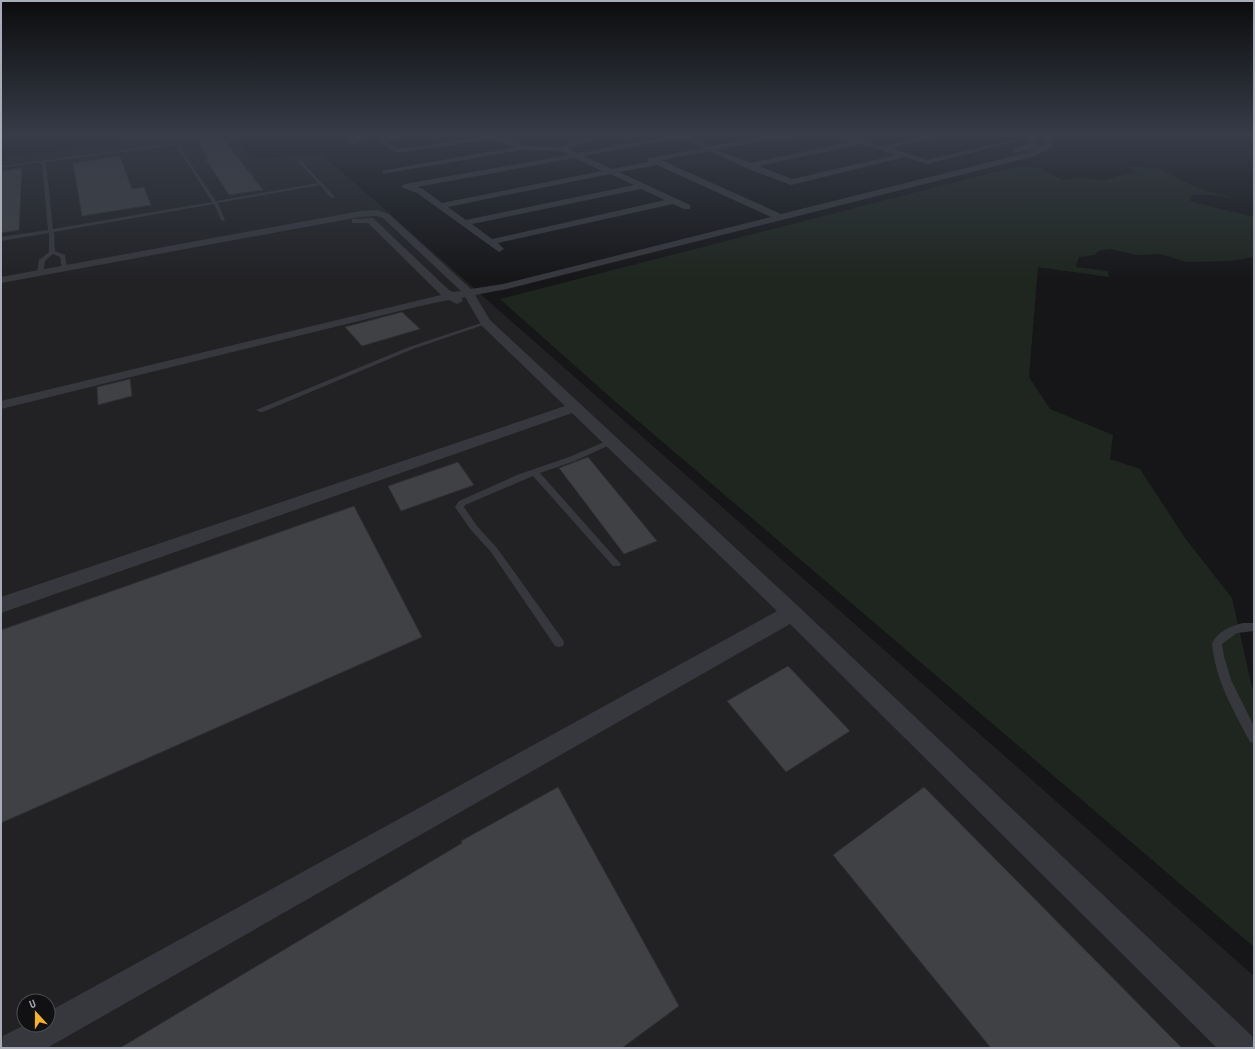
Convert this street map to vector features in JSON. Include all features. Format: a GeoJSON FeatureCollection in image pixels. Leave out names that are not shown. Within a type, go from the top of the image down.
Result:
{"type":"FeatureCollection","features":[{"type":"Feature","properties":{"kind":"street"},"geometry":{"type":"LineString","coordinates":[[400,183],[405,187],[420,190],[500,249]]}},
{"type":"Feature","properties":{"kind":"street"},"geometry":{"type":"LineString","coordinates":[[405,187],[427,183]]}},
{"type":"Feature","properties":{"kind":"street"},"geometry":{"type":"LineString","coordinates":[[439,204],[544,183]]}},
{"type":"Feature","properties":{"kind":"street"},"geometry":{"type":"LineString","coordinates":[[636,183],[688,207]]}},
{"type":"Feature","properties":{"kind":"street"},"geometry":{"type":"LineString","coordinates":[[714,183],[782,213],[796,214],[915,183]]}},
{"type":"Feature","properties":{"kind":"street"},"geometry":{"type":"LineString","coordinates":[[370,216],[448,294],[474,304],[782,213],[896,183]]}},
{"type":"Feature","properties":{"kind":"street"},"geometry":{"type":"LineString","coordinates":[[465,224],[643,186]]}},
{"type":"Feature","properties":{"kind":"street"},"geometry":{"type":"LineString","coordinates":[[491,242],[674,201]]}},
{"type":"Feature","properties":{"kind":"street"},"geometry":{"type":"LineString","coordinates":[[624,247],[770,207]]}},
{"type":"Feature","properties":{"kind":"street"},"geometry":{"type":"LineString","coordinates":[[1,280],[360,214],[370,216],[386,216],[576,407],[792,613],[1240,1048]]}},
{"type":"Feature","properties":{"kind":"street"},"geometry":{"type":"LineString","coordinates":[[1,290],[370,216]]}},
{"type":"Feature","properties":{"kind":"street"},"geometry":{"type":"LineString","coordinates":[[1,405],[448,294],[474,304],[601,252]]}},
{"type":"Feature","properties":{"kind":"street"},"geometry":{"type":"LineString","coordinates":[[1,605],[576,407]]}},
{"type":"Feature","properties":{"kind":"street"},"geometry":{"type":"LineString","coordinates":[[15,1048],[792,613]]}},
{"type":"Feature","properties":{"kind":"lane"},"geometry":{"type":"LineString","coordinates":[[46,183],[52,252]]}},
{"type":"Feature","properties":{"kind":"lane"},"geometry":{"type":"LineString","coordinates":[[202,183],[215,202],[223,220]]}},
{"type":"Feature","properties":{"kind":"lane"},"geometry":{"type":"LineString","coordinates":[[1,239],[321,184],[333,196]]}},
{"type":"Feature","properties":{"kind":"lane"},"geometry":{"type":"LineString","coordinates":[[52,252],[63,256],[64,268]]}},
{"type":"Feature","properties":{"kind":"lane"},"geometry":{"type":"LineString","coordinates":[[40,273],[42,260],[52,252]]}},
{"type":"Feature","properties":{"kind":"lane"},"geometry":{"type":"LineString","coordinates":[[260,410],[411,348],[474,304]]}},
{"type":"Feature","properties":{"kind":"lane"},"geometry":{"type":"LineString","coordinates":[[559,643],[494,550],[474,528],[459,507],[462,503],[534,472],[572,459],[612,442]]}},
{"type":"Feature","properties":{"kind":"lane"},"geometry":{"type":"LineString","coordinates":[[534,472],[616,564]]}},
{"type":"Feature","properties":{"kind":"lane"},"geometry":{"type":"LineString","coordinates":[[1254,627],[1245,626],[1227,632],[1217,643],[1217,657],[1225,682],[1254,738]]}},
{"type":"Feature","properties":{"kind":"shaded area"},"geometry":{"type":"Polygon","coordinates":[[[1,183],[355,183],[1254,976],[1254,1048],[1,1048],[1,183]]]}},
{"type":"Feature","properties":{"kind":"shaded area"},"geometry":{"type":"Polygon","coordinates":[[[952,183],[1187,183],[1204,190],[1242,200],[1213,195],[1193,195],[1189,201],[1254,217],[1254,257],[1231,261],[1187,262],[1160,254],[1136,255],[1110,249],[1098,251],[1095,255],[1079,257],[1076,267],[1108,271],[1109,277],[1038,267],[1029,377],[1050,409],[1113,435],[1110,459],[1140,469],[1185,538],[1232,598],[1252,687],[1254,688],[1254,947],[610,397],[500,299],[952,183]]]}},
{"type":"Feature","properties":{"kind":"building"},"geometry":{"type":"Polygon","coordinates":[[[1,183],[21,183],[19,230],[1,233],[1,183]]]}},
{"type":"Feature","properties":{"kind":"building"},"geometry":{"type":"Polygon","coordinates":[[[76,183],[130,183],[132,189],[144,187],[151,205],[82,216],[76,183]]]}},
{"type":"Feature","properties":{"kind":"building"},"geometry":{"type":"Polygon","coordinates":[[[221,183],[258,183],[263,190],[229,195],[221,183]]]}},
{"type":"Feature","properties":{"kind":"building"},"geometry":{"type":"Polygon","coordinates":[[[402,312],[420,329],[362,346],[345,327],[402,312]]]}},
{"type":"Feature","properties":{"kind":"building"},"geometry":{"type":"Polygon","coordinates":[[[130,379],[132,396],[98,405],[97,387],[130,379]]]}},
{"type":"Feature","properties":{"kind":"building"},"geometry":{"type":"Polygon","coordinates":[[[588,457],[657,541],[624,554],[559,468],[588,457]]]}},
{"type":"Feature","properties":{"kind":"building"},"geometry":{"type":"Polygon","coordinates":[[[458,462],[474,485],[401,511],[388,486],[458,462]]]}},
{"type":"Feature","properties":{"kind":"building"},"geometry":{"type":"Polygon","coordinates":[[[354,506],[422,637],[1,823],[1,630],[354,506]]]}},
{"type":"Feature","properties":{"kind":"building"},"geometry":{"type":"Polygon","coordinates":[[[788,666],[850,731],[786,772],[727,701],[788,666]]]}},
{"type":"Feature","properties":{"kind":"building"},"geometry":{"type":"Polygon","coordinates":[[[558,787],[679,1006],[622,1048],[120,1048],[462,843],[461,841],[558,787]]]}},
{"type":"Feature","properties":{"kind":"building"},"geometry":{"type":"Polygon","coordinates":[[[924,787],[1182,1048],[991,1048],[833,855],[924,787]]]}}]}
